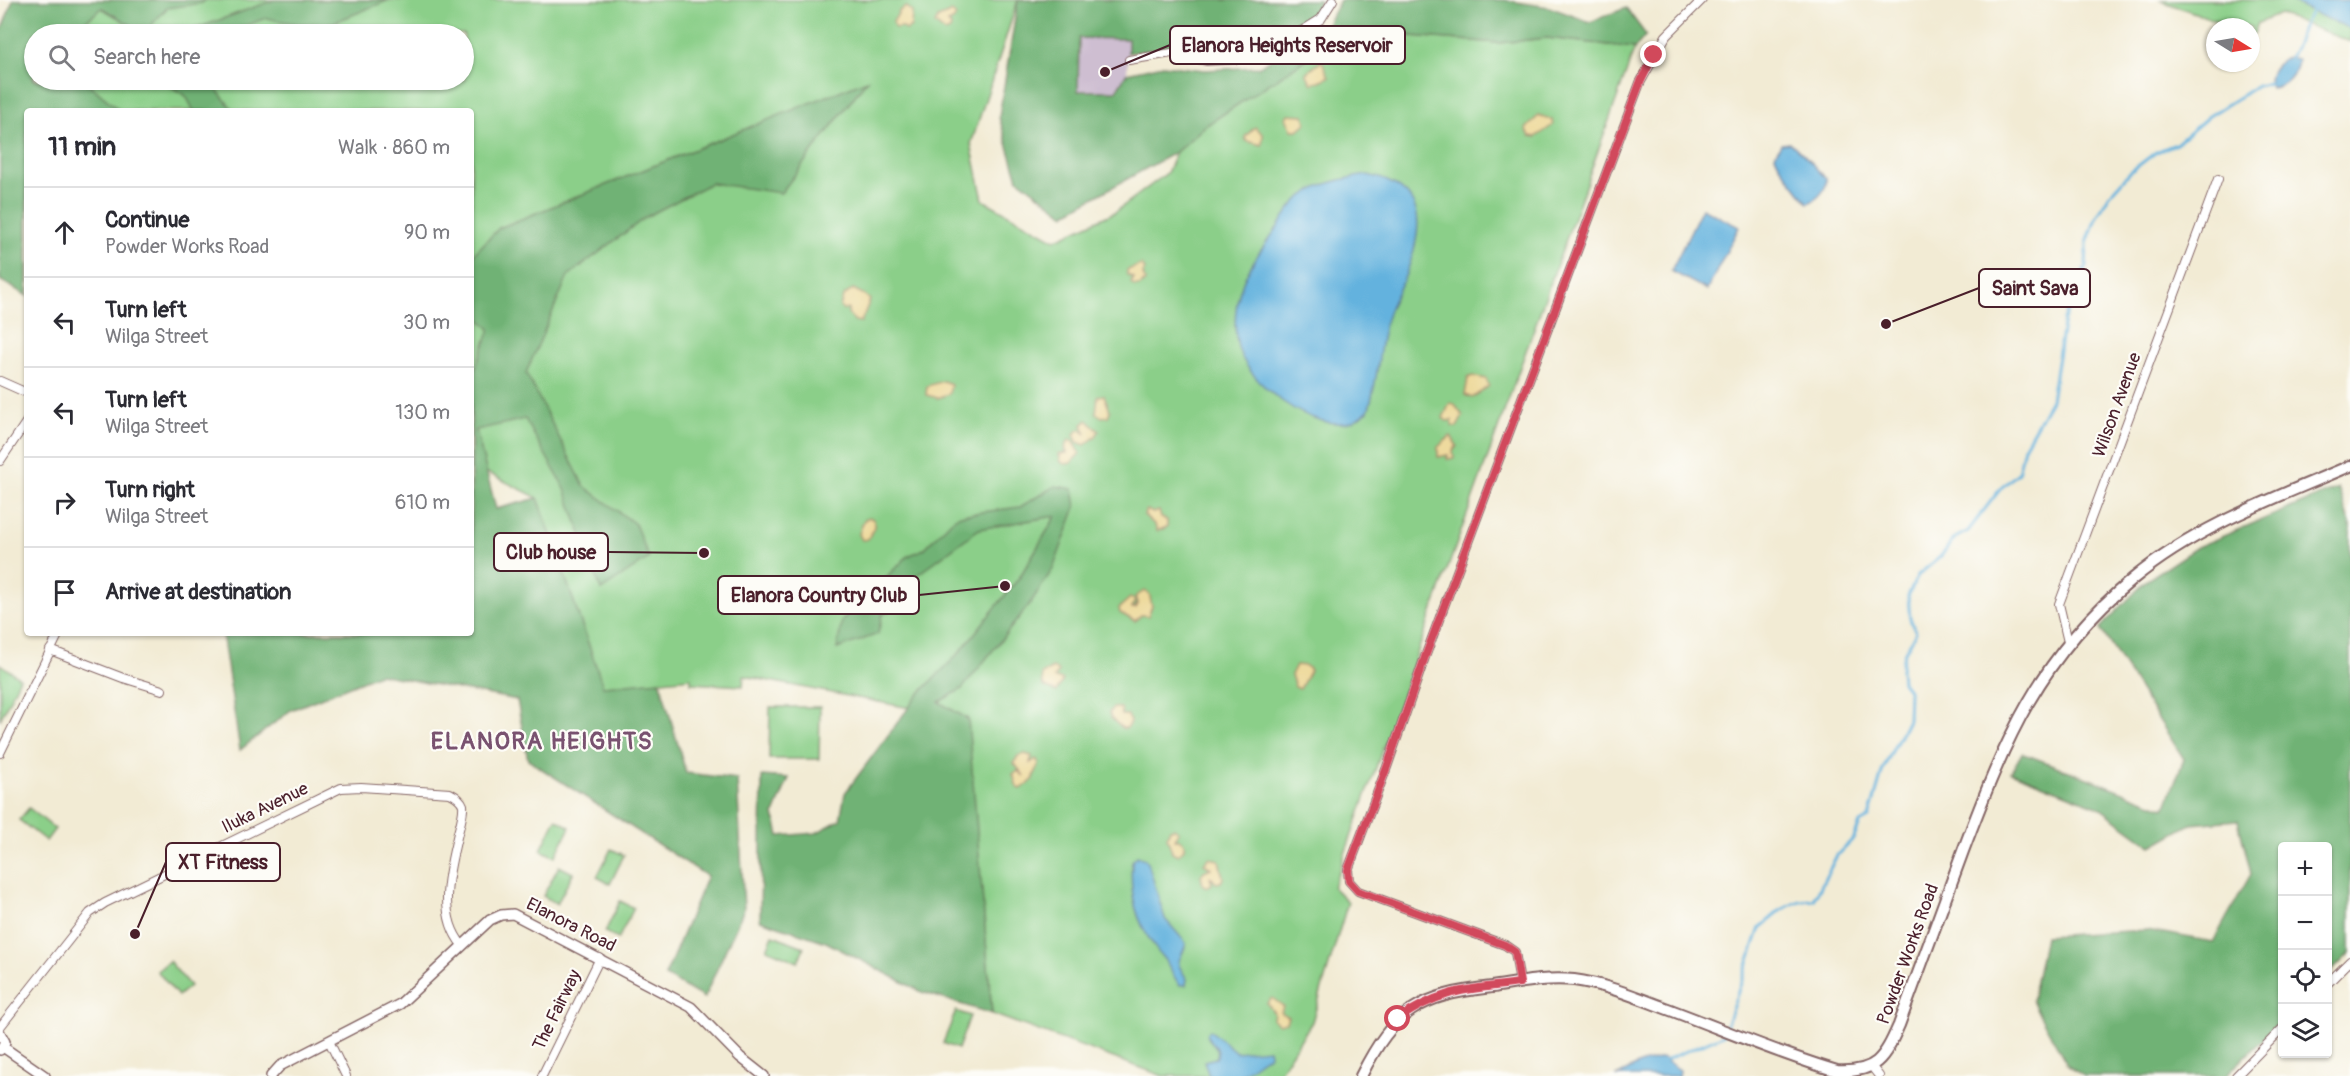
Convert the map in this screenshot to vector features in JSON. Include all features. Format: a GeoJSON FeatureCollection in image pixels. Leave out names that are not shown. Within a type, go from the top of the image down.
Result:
{"type":"FeatureCollection","features":[{"type":"Feature","properties":{"kind":"main road","name":"Powder Works Road"},"geometry":{"type":"LineString","coordinates":[[1361,1076],[1384,1035],[1398,1019],[1417,1007],[1450,992],[1555,979],[1576,981],[1625,993],[1837,1071],[1876,1072],[1899,1025],[2007,740],[2036,688],[2068,642],[2084,623],[2135,577],[2189,540],[2229,518],[2350,466]]}},
{"type":"Feature","properties":{"kind":"street"},"geometry":{"type":"LineString","coordinates":[[1129,60],[1172,53],[1206,61],[1258,58],[1321,20],[1333,0]]}},
{"type":"Feature","properties":{"kind":"street"},"geometry":{"type":"LineString","coordinates":[[1520,983],[1515,952],[1505,945],[1358,891],[1349,881],[1348,870],[1425,657],[1640,83],[1666,36],[1702,0]]}},
{"type":"Feature","properties":{"kind":"street","name":"Wilson Avenue"},"geometry":{"type":"LineString","coordinates":[[2068,642],[2059,604],[2218,179]]}},
{"type":"Feature","properties":{"kind":"street"},"geometry":{"type":"LineString","coordinates":[[0,381],[24,392]]}},
{"type":"Feature","properties":{"kind":"street"},"geometry":{"type":"LineString","coordinates":[[0,461],[24,425]]}},
{"type":"Feature","properties":{"kind":"street"},"geometry":{"type":"LineString","coordinates":[[0,753],[57,636]]}},
{"type":"Feature","properties":{"kind":"street"},"geometry":{"type":"LineString","coordinates":[[50,650],[123,678],[162,690]]}},
{"type":"Feature","properties":{"kind":"street","name":"Iluka Avenue"},"geometry":{"type":"LineString","coordinates":[[0,1027],[90,913],[105,903],[341,788],[361,787],[450,793],[459,798],[463,809],[449,873],[448,901],[450,923],[462,945]]}},
{"type":"Feature","properties":{"kind":"street","name":"Elanora Road"},"geometry":{"type":"LineString","coordinates":[[271,1076],[280,1066],[400,1004],[490,920],[501,915],[513,914],[691,1007],[763,1076]]}},
{"type":"Feature","properties":{"kind":"street","name":"The Fairway"},"geometry":{"type":"LineString","coordinates":[[542,1076],[600,958]]}},
{"type":"Feature","properties":{"kind":"street"},"geometry":{"type":"LineString","coordinates":[[2332,979],[2350,961]]}},
{"type":"Feature","properties":{"kind":"street"},"geometry":{"type":"LineString","coordinates":[[0,1033],[5,1039],[2,1048],[45,1076]]}},
{"type":"Feature","properties":{"kind":"street"},"geometry":{"type":"LineString","coordinates":[[2236,1076],[2278,1034]]}},
{"type":"Feature","properties":{"kind":"street"},"geometry":{"type":"LineString","coordinates":[[330,1041],[346,1076]]}},
{"type":"Feature","properties":{"kind":"shaded area"},"geometry":{"type":"Polygon","coordinates":[[[1078,38],[1129,39],[1127,73],[1116,91],[1078,91],[1078,38]]]}},
{"type":"Feature","properties":{"kind":"green space"},"geometry":{"type":"Polygon","coordinates":[[[13,0],[205,0],[202,3],[167,8],[152,24],[129,24],[102,8],[82,24],[24,24],[24,90],[96,90],[117,108],[24,108],[24,294],[0,280],[0,34],[13,0]]]}},
{"type":"Feature","properties":{"kind":"green space"},"geometry":{"type":"Polygon","coordinates":[[[205,0],[1018,0],[971,144],[983,200],[1055,240],[1115,212],[1167,173],[1176,152],[1205,126],[1349,31],[1498,43],[1547,38],[1635,48],[1333,887],[1348,902],[1312,1022],[1277,1076],[1163,1076],[992,1014],[967,719],[744,676],[743,686],[691,683],[691,678],[603,687],[538,498],[486,472],[474,480],[474,108],[117,108],[96,90],[474,90],[474,24],[152,24],[167,7],[202,3],[205,0]]]}},
{"type":"Feature","properties":{"kind":"green space"},"geometry":{"type":"Polygon","coordinates":[[[274,0],[389,0],[330,24],[297,24],[266,18],[250,24],[208,24],[274,0]]]}},
{"type":"Feature","properties":{"kind":"green space"},"geometry":{"type":"Polygon","coordinates":[[[1018,0],[1320,0],[1315,12],[1255,46],[1219,53],[1186,46],[1128,53],[1128,39],[1079,38],[1078,91],[1116,91],[1127,73],[1163,65],[1205,70],[1258,67],[1326,26],[1340,0],[1503,0],[1549,7],[1590,22],[1626,8],[1646,35],[1635,48],[1547,38],[1498,43],[1349,31],[1205,126],[1176,152],[1064,214],[1018,179],[999,117],[1018,0]]]}},
{"type":"Feature","properties":{"kind":"green space"},"geometry":{"type":"Polygon","coordinates":[[[2159,0],[2350,0],[2350,42],[2280,14],[2260,22],[2260,18],[2209,18],[2159,0]]]}},
{"type":"Feature","properties":{"kind":"green space"},"geometry":{"type":"Polygon","coordinates":[[[102,8],[129,24],[82,24],[102,8]]]}},
{"type":"Feature","properties":{"kind":"green space"},"geometry":{"type":"Polygon","coordinates":[[[867,80],[781,193],[711,183],[646,217],[568,276],[526,373],[584,486],[635,524],[649,558],[601,590],[565,489],[525,419],[476,430],[496,509],[538,498],[603,686],[660,681],[686,773],[737,779],[744,909],[704,998],[665,976],[707,876],[528,760],[517,700],[379,674],[291,710],[240,750],[222,636],[474,636],[474,372],[490,329],[474,314],[474,254],[499,228],[867,80]]]}},
{"type":"Feature","properties":{"kind":"green space"},"geometry":{"type":"Polygon","coordinates":[[[176,90],[217,90],[232,108],[192,108],[186,96],[176,90]]]}},
{"type":"Feature","properties":{"kind":"green space"},"geometry":{"type":"Polygon","coordinates":[[[1055,486],[1073,489],[1076,507],[1053,569],[1029,605],[962,689],[939,702],[968,719],[992,1014],[922,992],[826,942],[760,920],[762,776],[789,778],[774,814],[779,836],[816,833],[840,820],[845,793],[918,695],[959,653],[1019,578],[1056,516],[979,529],[917,575],[903,603],[882,615],[878,634],[837,649],[842,620],[908,556],[924,549],[951,521],[960,515],[1020,507],[1055,486]]]}},
{"type":"Feature","properties":{"kind":"green space"},"geometry":{"type":"Polygon","coordinates":[[[2338,488],[2350,523],[2350,953],[2332,971],[2332,842],[2278,842],[2278,1024],[2226,1076],[2084,1076],[2067,1064],[2032,1001],[2045,936],[2147,930],[2213,942],[2251,874],[2238,820],[2191,824],[2152,846],[2097,806],[2011,772],[2022,753],[2165,808],[2184,759],[2100,628],[2147,580],[2197,547],[2338,488]]]}},
{"type":"Feature","properties":{"kind":"green space"},"geometry":{"type":"Polygon","coordinates":[[[0,664],[20,678],[0,720],[0,664]]]}},
{"type":"Feature","properties":{"kind":"green space"},"geometry":{"type":"Polygon","coordinates":[[[770,707],[820,707],[819,759],[769,759],[770,707]]]}},
{"type":"Feature","properties":{"kind":"green space"},"geometry":{"type":"Polygon","coordinates":[[[29,808],[55,829],[46,841],[19,820],[29,808]]]}},
{"type":"Feature","properties":{"kind":"green space"},"geometry":{"type":"Polygon","coordinates":[[[556,819],[570,827],[555,857],[541,850],[556,819]]]}},
{"type":"Feature","properties":{"kind":"green space"},"geometry":{"type":"Polygon","coordinates":[[[611,849],[624,855],[610,884],[597,877],[611,849]]]}},
{"type":"Feature","properties":{"kind":"green space"},"geometry":{"type":"Polygon","coordinates":[[[559,866],[573,873],[557,904],[543,896],[559,866]]]}},
{"type":"Feature","properties":{"kind":"green space"},"geometry":{"type":"Polygon","coordinates":[[[620,901],[634,908],[618,939],[605,932],[620,901]]]}},
{"type":"Feature","properties":{"kind":"green space"},"geometry":{"type":"Polygon","coordinates":[[[773,935],[804,947],[798,962],[767,949],[773,935]]]}},
{"type":"Feature","properties":{"kind":"green space"},"geometry":{"type":"Polygon","coordinates":[[[169,961],[190,986],[178,996],[157,971],[169,961]]]}},
{"type":"Feature","properties":{"kind":"green space"},"geometry":{"type":"Polygon","coordinates":[[[956,1011],[970,1016],[958,1049],[943,1043],[956,1011]]]}},
{"type":"Feature","properties":{"kind":"sand"},"geometry":{"type":"Polygon","coordinates":[[[906,7],[912,12],[911,27],[906,30],[902,27],[895,28],[893,22],[900,10],[906,7]]]}},
{"type":"Feature","properties":{"kind":"sand"},"geometry":{"type":"Polygon","coordinates":[[[952,12],[956,16],[948,23],[951,26],[950,30],[945,32],[935,24],[938,18],[952,12]]]}},
{"type":"Feature","properties":{"kind":"sand"},"geometry":{"type":"Polygon","coordinates":[[[1322,61],[1329,77],[1312,84],[1306,73],[1322,61]]]}},
{"type":"Feature","properties":{"kind":"sand"},"geometry":{"type":"Polygon","coordinates":[[[1288,114],[1304,115],[1306,123],[1298,130],[1292,130],[1286,118],[1288,114]]]}},
{"type":"Feature","properties":{"kind":"sand"},"geometry":{"type":"Polygon","coordinates":[[[1539,115],[1552,120],[1553,125],[1536,137],[1530,136],[1526,129],[1539,115]]]}},
{"type":"Feature","properties":{"kind":"sand"},"geometry":{"type":"Polygon","coordinates":[[[1255,127],[1263,134],[1262,145],[1246,141],[1245,137],[1255,127]]]}},
{"type":"Feature","properties":{"kind":"sand"},"geometry":{"type":"Polygon","coordinates":[[[1141,265],[1145,269],[1143,274],[1145,281],[1140,286],[1134,286],[1131,283],[1134,278],[1127,275],[1127,270],[1141,265]]]}},
{"type":"Feature","properties":{"kind":"sand"},"geometry":{"type":"Polygon","coordinates":[[[853,289],[870,300],[861,322],[855,321],[848,314],[848,309],[843,310],[840,307],[843,297],[853,289]]]}},
{"type":"Feature","properties":{"kind":"sand"},"geometry":{"type":"Polygon","coordinates":[[[1472,376],[1486,379],[1489,386],[1472,398],[1465,395],[1468,378],[1472,376]]]}},
{"type":"Feature","properties":{"kind":"sand"},"geometry":{"type":"Polygon","coordinates":[[[943,381],[951,384],[949,394],[938,398],[926,395],[927,386],[943,381]]]}},
{"type":"Feature","properties":{"kind":"sand"},"geometry":{"type":"Polygon","coordinates":[[[1104,395],[1110,411],[1108,416],[1102,417],[1096,413],[1098,396],[1104,395]]]}},
{"type":"Feature","properties":{"kind":"sand"},"geometry":{"type":"Polygon","coordinates":[[[1450,403],[1454,404],[1463,416],[1457,427],[1452,426],[1452,420],[1447,421],[1443,418],[1450,403]]]}},
{"type":"Feature","properties":{"kind":"sand"},"geometry":{"type":"Polygon","coordinates":[[[1087,420],[1099,431],[1085,445],[1077,442],[1074,434],[1080,429],[1086,434],[1082,425],[1087,420]]]}},
{"type":"Feature","properties":{"kind":"sand"},"geometry":{"type":"Polygon","coordinates":[[[1451,436],[1457,446],[1453,451],[1454,458],[1447,459],[1448,455],[1438,457],[1438,447],[1451,436]]]}},
{"type":"Feature","properties":{"kind":"sand"},"geometry":{"type":"Polygon","coordinates":[[[1069,440],[1074,442],[1080,453],[1071,463],[1065,464],[1061,462],[1059,454],[1067,453],[1065,448],[1069,440]]]}},
{"type":"Feature","properties":{"kind":"sand"},"geometry":{"type":"Polygon","coordinates":[[[1147,510],[1153,513],[1159,511],[1161,518],[1167,520],[1167,527],[1157,531],[1155,525],[1144,515],[1147,510]]]}},
{"type":"Feature","properties":{"kind":"sand"},"geometry":{"type":"Polygon","coordinates":[[[869,517],[874,520],[874,527],[868,539],[862,540],[859,534],[864,520],[869,517]]]}},
{"type":"Feature","properties":{"kind":"sand"},"geometry":{"type":"Polygon","coordinates":[[[1144,591],[1149,593],[1152,606],[1148,616],[1141,615],[1135,621],[1120,613],[1119,608],[1130,598],[1135,600],[1132,608],[1135,608],[1138,602],[1135,597],[1144,591]]]}},
{"type":"Feature","properties":{"kind":"sand"},"geometry":{"type":"Polygon","coordinates":[[[1296,665],[1306,666],[1310,670],[1300,689],[1295,687],[1291,675],[1296,665]]]}},
{"type":"Feature","properties":{"kind":"sand"},"geometry":{"type":"Polygon","coordinates":[[[1053,668],[1059,672],[1054,678],[1063,680],[1056,692],[1043,686],[1042,674],[1053,668]]]}},
{"type":"Feature","properties":{"kind":"sand"},"geometry":{"type":"Polygon","coordinates":[[[1113,708],[1121,708],[1122,715],[1128,715],[1130,722],[1127,728],[1122,728],[1111,718],[1109,713],[1113,708]]]}},
{"type":"Feature","properties":{"kind":"sand"},"geometry":{"type":"Polygon","coordinates":[[[1025,754],[1032,756],[1030,763],[1036,759],[1039,763],[1033,780],[1021,789],[1017,787],[1013,774],[1018,771],[1024,776],[1014,763],[1018,756],[1025,754]]]}},
{"type":"Feature","properties":{"kind":"sand"},"geometry":{"type":"Polygon","coordinates":[[[1174,828],[1179,832],[1175,839],[1184,843],[1184,849],[1178,855],[1172,852],[1167,837],[1170,829],[1174,828]]]}},
{"type":"Feature","properties":{"kind":"sand"},"geometry":{"type":"Polygon","coordinates":[[[1209,858],[1219,860],[1223,878],[1221,882],[1216,883],[1210,876],[1212,884],[1207,887],[1203,885],[1201,876],[1204,871],[1211,868],[1204,864],[1209,858]]]}},
{"type":"Feature","properties":{"kind":"sand"},"geometry":{"type":"Polygon","coordinates":[[[1272,998],[1283,1006],[1281,1013],[1288,1017],[1286,1022],[1279,1024],[1273,1019],[1274,1013],[1267,1003],[1272,998]]]}},
{"type":"Feature","properties":{"kind":"water"},"geometry":{"type":"Polygon","coordinates":[[[2288,0],[2350,0],[2350,30],[2288,0]]]}},
{"type":"Feature","properties":{"kind":"water"},"geometry":{"type":"Polygon","coordinates":[[[2288,57],[2298,59],[2296,69],[2286,82],[2271,88],[2270,73],[2288,57]]]}},
{"type":"Feature","properties":{"kind":"water"},"geometry":{"type":"Polygon","coordinates":[[[1790,143],[1800,150],[1826,178],[1822,193],[1808,203],[1780,166],[1775,155],[1781,144],[1790,143]]]}},
{"type":"Feature","properties":{"kind":"water"},"geometry":{"type":"Polygon","coordinates":[[[1368,175],[1402,189],[1411,199],[1418,225],[1406,274],[1387,316],[1368,411],[1353,421],[1337,423],[1319,420],[1283,402],[1252,373],[1242,358],[1237,343],[1236,311],[1238,297],[1249,270],[1293,205],[1308,192],[1318,188],[1348,178],[1368,175]]]}},
{"type":"Feature","properties":{"kind":"water"},"geometry":{"type":"Polygon","coordinates":[[[1702,208],[1739,227],[1707,290],[1671,271],[1702,208]]]}},
{"type":"Feature","properties":{"kind":"water"},"geometry":{"type":"Polygon","coordinates":[[[1137,856],[1148,863],[1165,919],[1186,943],[1179,963],[1187,979],[1186,985],[1180,985],[1176,980],[1138,916],[1131,873],[1132,861],[1137,856]]]}},
{"type":"Feature","properties":{"kind":"water"},"geometry":{"type":"Polygon","coordinates":[[[1210,1030],[1236,1052],[1269,1049],[1270,1054],[1239,1076],[1209,1076],[1204,1061],[1216,1058],[1218,1051],[1206,1035],[1210,1030]]]}},
{"type":"Feature","properties":{"kind":"water"},"geometry":{"type":"Polygon","coordinates":[[[1662,1058],[1680,1070],[1679,1076],[1616,1076],[1642,1063],[1662,1058]]]}},
{"type":"Feature","properties":{"kind":"waterway"},"geometry":{"type":"LineString","coordinates":[[2290,57],[2312,11]]}},
{"type":"Feature","properties":{"kind":"waterway"},"geometry":{"type":"LineString","coordinates":[[1666,1060],[1723,1035],[1760,928],[1781,910],[1799,901],[1814,900],[1837,855],[1854,838],[1860,823],[1869,818],[1883,769],[1908,720],[1909,691],[1902,682],[1901,669],[1904,654],[1916,632],[1910,619],[1908,596],[1918,575],[1940,557],[1955,538],[1968,531],[2001,488],[2018,473],[2024,447],[2051,400],[2064,319],[2086,266],[2087,243],[2096,218],[2109,196],[2130,172],[2156,152],[2176,144],[2209,116],[2257,86],[2269,83]]}},
{"type":"Feature","properties":{"kind":"place","name":"Elanora Heights Reservoir"},"geometry":{"type":"Point","coordinates":[1105,72]}},
{"type":"Feature","properties":{"kind":"place","name":"Saint Sava"},"geometry":{"type":"Point","coordinates":[1886,324]}},
{"type":"Feature","properties":{"kind":"place","name":"Club house"},"geometry":{"type":"Point","coordinates":[704,553]}},
{"type":"Feature","properties":{"kind":"place","name":"Elanora Country Club"},"geometry":{"type":"Point","coordinates":[1005,586]}},
{"type":"Feature","properties":{"kind":"place","name":"XT Fitness"},"geometry":{"type":"Point","coordinates":[135,934]}},
{"type":"Feature","properties":{"kind":"district","name":"ELANORA HEIGHTS"},"geometry":{"type":"Point","coordinates":[542,741]}},
{"type":"Feature","properties":{"kind":"route"},"geometry":{"type":"LineString","coordinates":[[1398,1019],[1434,998],[1450,992],[1520,983],[1515,952],[1505,945],[1358,891],[1349,881],[1348,870],[1425,657],[1640,83],[1654,55]]}}]}
